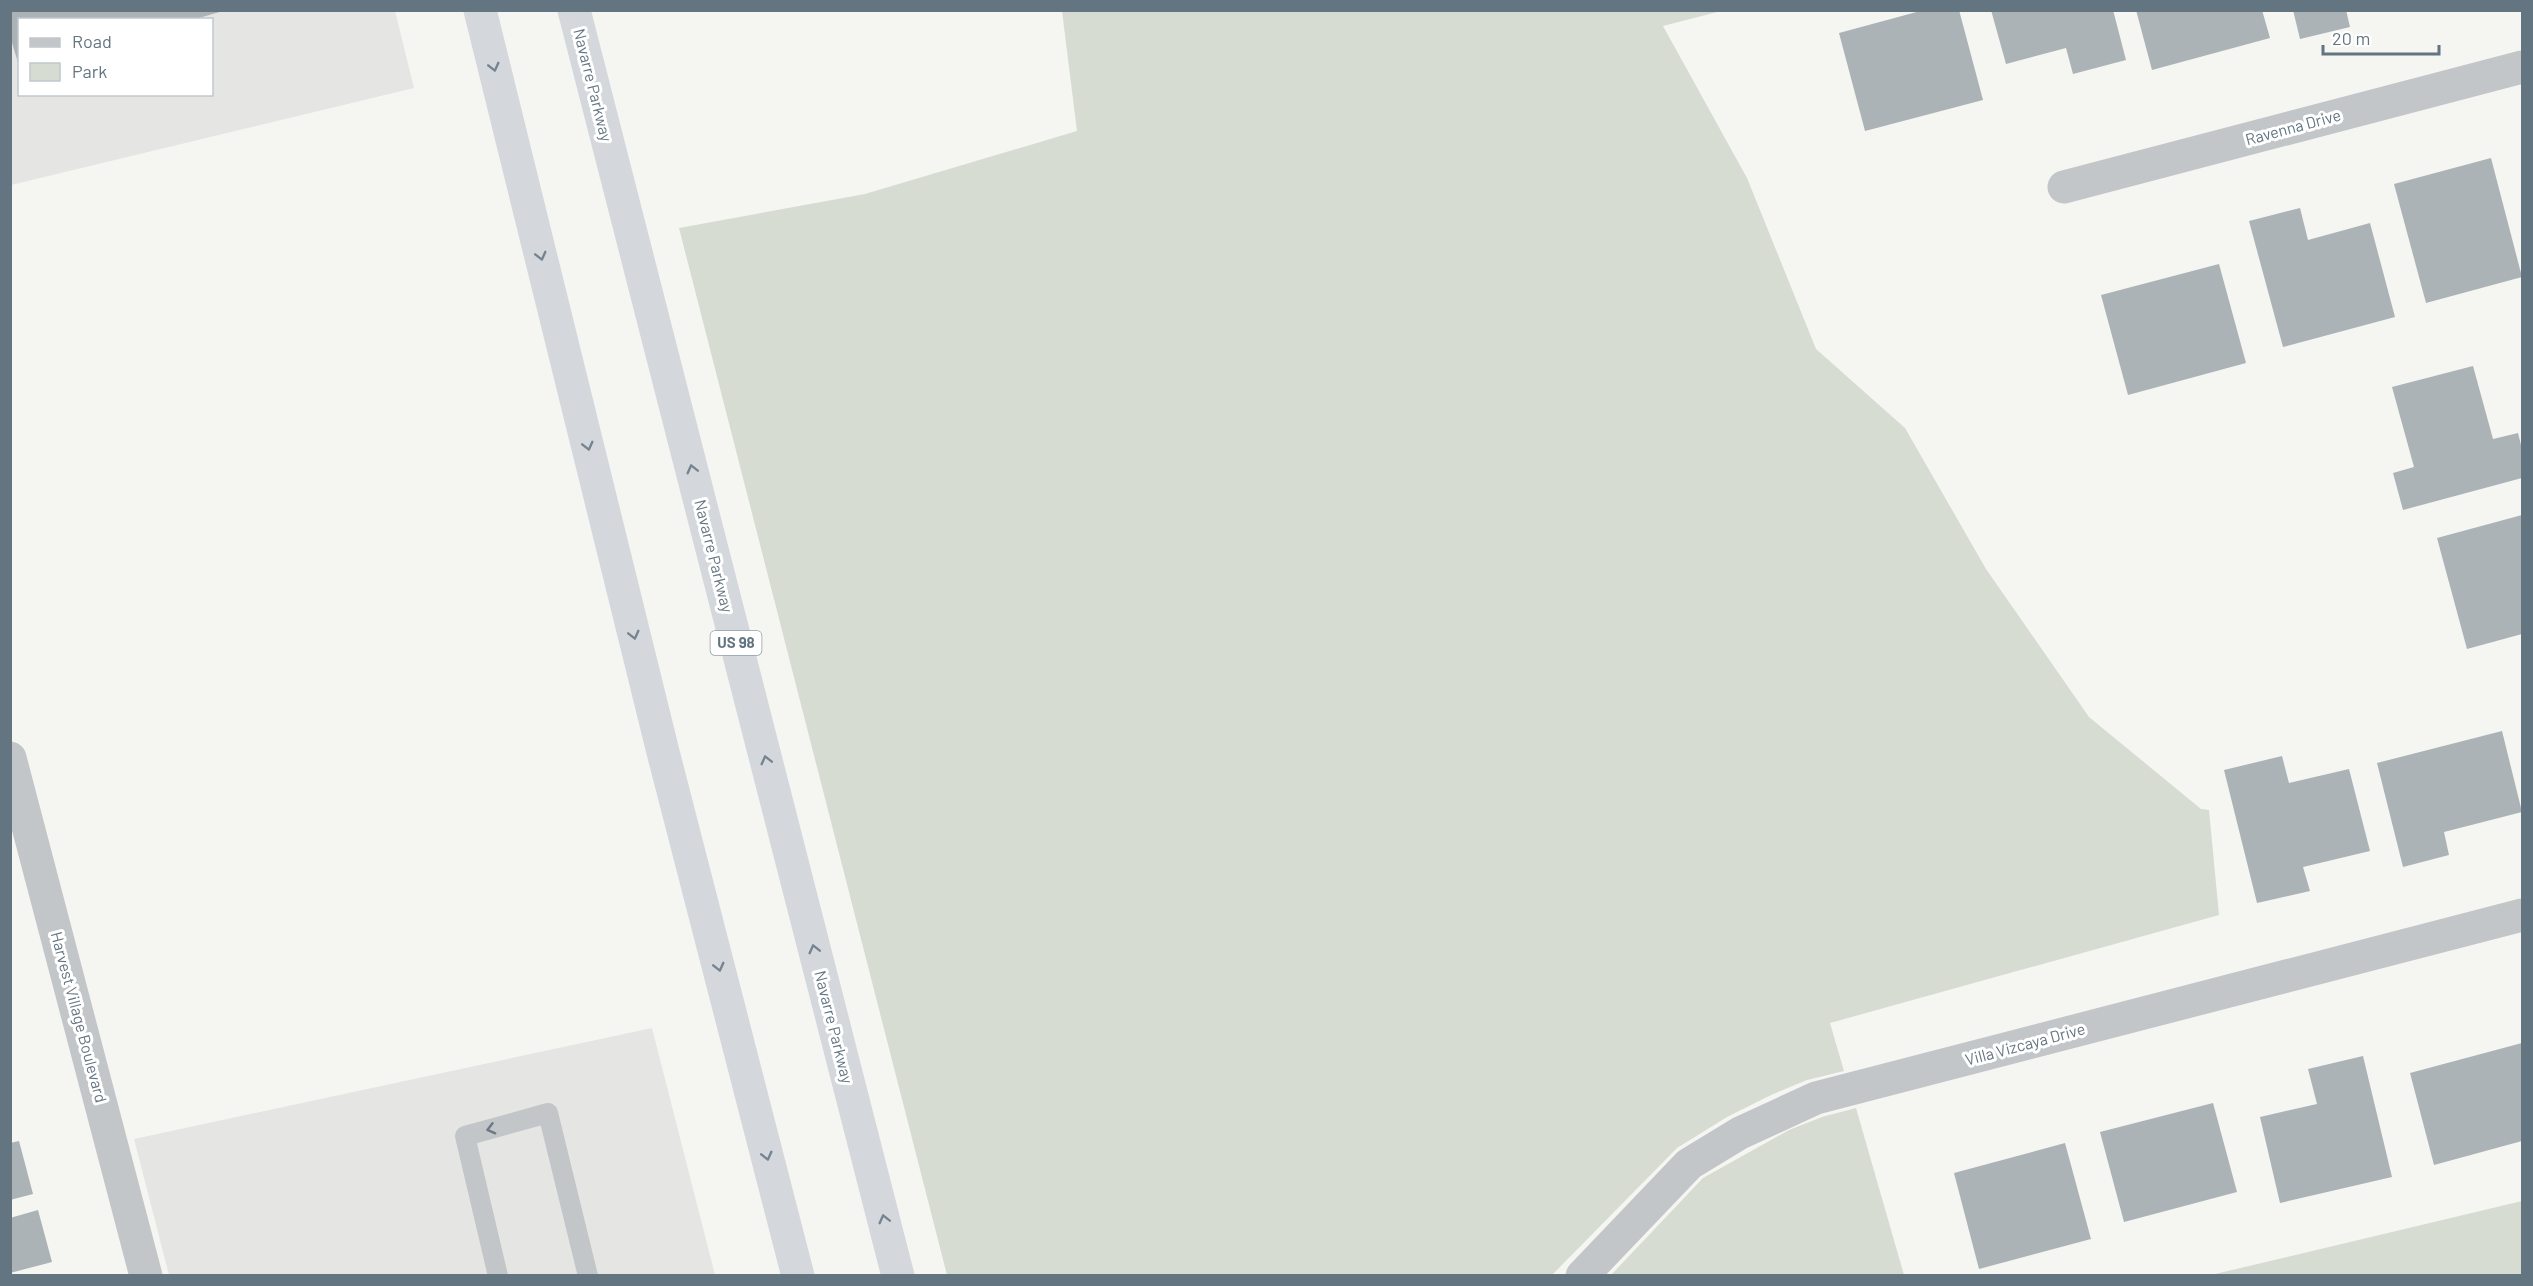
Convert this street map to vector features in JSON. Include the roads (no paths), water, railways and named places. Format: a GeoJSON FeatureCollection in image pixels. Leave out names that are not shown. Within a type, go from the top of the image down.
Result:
{"type":"FeatureCollection","features":[{"type":"Feature","properties":{"kind":"highway"},"geometry":{"type":"LineString","coordinates":[[480,10],[663,752],[798,1275]]}},
{"type":"Feature","properties":{"kind":"highway","name":"Navarre Parkway"},"geometry":{"type":"LineString","coordinates":[[574,10],[898,1275]]}},
{"type":"Feature","properties":{"kind":"street","name":"Ravenna Drive"},"geometry":{"type":"LineString","coordinates":[[2064,187],[2523,67]]}},
{"type":"Feature","properties":{"kind":"street","name":"Harvest Village Boulevard"},"geometry":{"type":"LineString","coordinates":[[10,758],[146,1275]]}},
{"type":"Feature","properties":{"kind":"street","name":"Villa Vizcaya Drive"},"geometry":{"type":"LineString","coordinates":[[1582,1275],[1689,1164],[1740,1133],[1816,1098],[2523,915]]}},
{"type":"Feature","properties":{"kind":"lane"},"geometry":{"type":"LineString","coordinates":[[498,1275],[465,1136],[548,1113],[588,1275]]}}]}
